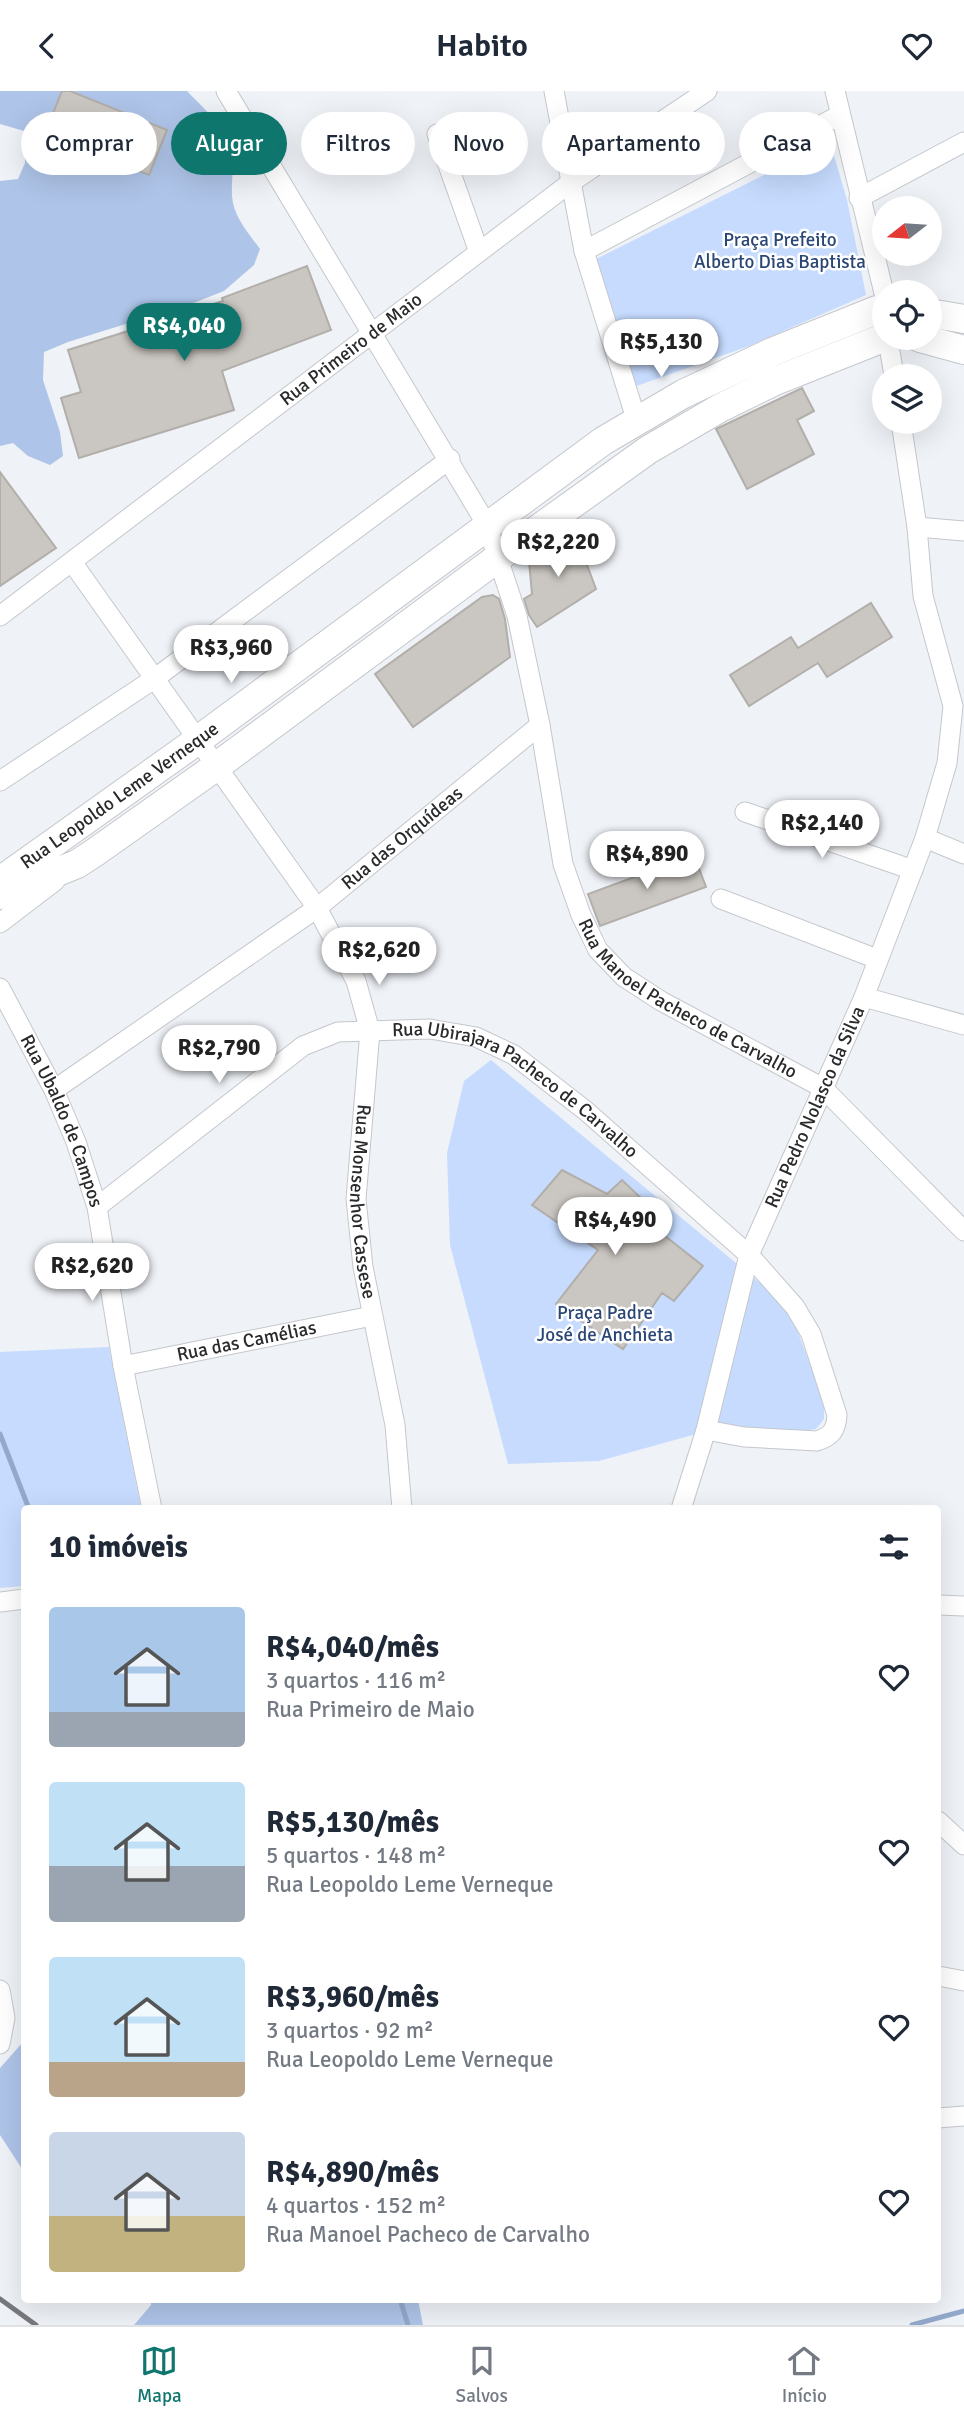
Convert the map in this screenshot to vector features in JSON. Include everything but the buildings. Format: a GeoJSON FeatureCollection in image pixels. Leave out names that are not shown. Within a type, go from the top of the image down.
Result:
{"type":"FeatureCollection","features":[{"type":"Feature","properties":{"kind":"main road","name":"Rua Leopoldo Leme Verneque"},"geometry":{"type":"LineString","coordinates":[[0,881],[198,740],[603,441],[683,394],[872,307]]}},
{"type":"Feature","properties":{"kind":"main road"},"geometry":{"type":"LineString","coordinates":[[942,315],[963,318]]}},
{"type":"Feature","properties":{"kind":"main road","name":"Rua Leopoldo Leme Verneque"},"geometry":{"type":"LineString","coordinates":[[0,895],[78,864],[217,766],[499,557],[671,436],[775,381],[872,344]]}},
{"type":"Feature","properties":{"kind":"main road"},"geometry":{"type":"LineString","coordinates":[[942,344],[964,350]]}},
{"type":"Feature","properties":{"kind":"street","name":"Rua Manoel Pacheco de Carvalho"},"geometry":{"type":"LineString","coordinates":[[226,91],[450,459],[487,525],[517,615],[540,725],[564,864],[581,915],[597,950],[624,977],[661,1001],[823,1088],[964,1231]]}},
{"type":"Feature","properties":{"kind":"street"},"geometry":{"type":"LineString","coordinates":[[554,91],[584,251],[638,422]]}},
{"type":"Feature","properties":{"kind":"street","name":"Rua Primeiro de Maio"},"geometry":{"type":"LineString","coordinates":[[0,617],[570,183],[707,91]]}},
{"type":"Feature","properties":{"kind":"street"},"geometry":{"type":"LineString","coordinates":[[835,91],[876,280]]}},
{"type":"Feature","properties":{"kind":"street"},"geometry":{"type":"LineString","coordinates":[[584,251],[840,115]]}},
{"type":"Feature","properties":{"kind":"street"},"geometry":{"type":"LineString","coordinates":[[859,198],[964,142]]}},
{"type":"Feature","properties":{"kind":"street"},"geometry":{"type":"LineString","coordinates":[[452,175],[479,252]]}},
{"type":"Feature","properties":{"kind":"street"},"geometry":{"type":"LineString","coordinates":[[903,434],[917,527],[923,596],[958,704]]}},
{"type":"Feature","properties":{"kind":"street"},"geometry":{"type":"LineString","coordinates":[[0,781],[154,679],[450,459]]}},
{"type":"Feature","properties":{"kind":"street"},"geometry":{"type":"LineString","coordinates":[[917,527],[964,531]]}},
{"type":"Feature","properties":{"kind":"street","name":"Rua Monsenhor Cassese"},"geometry":{"type":"LineString","coordinates":[[72,562],[317,908],[356,981],[369,1031],[356,1199],[363,1267],[395,1425],[402,1505]]}},
{"type":"Feature","properties":{"kind":"street","name":"Rua Pedro Nolasco da Silva"},"geometry":{"type":"LineString","coordinates":[[682,1505],[706,1430],[749,1255],[864,997],[913,870],[947,763],[958,704]]}},
{"type":"Feature","properties":{"kind":"street","name":"Rua das Orquídeas"},"geometry":{"type":"LineString","coordinates":[[54,1090],[317,908],[540,725]]}},
{"type":"Feature","properties":{"kind":"street"},"geometry":{"type":"LineString","coordinates":[[745,812],[913,870]]}},
{"type":"Feature","properties":{"kind":"street"},"geometry":{"type":"LineString","coordinates":[[925,838],[964,854]]}},
{"type":"Feature","properties":{"kind":"street"},"geometry":{"type":"LineString","coordinates":[[0,923],[78,864]]}},
{"type":"Feature","properties":{"kind":"street"},"geometry":{"type":"LineString","coordinates":[[721,899],[877,959]]}},
{"type":"Feature","properties":{"kind":"street","name":"Rua Ubaldo de Campos"},"geometry":{"type":"LineString","coordinates":[[0,988],[54,1090],[76,1142],[97,1207],[123,1366],[151,1505]]}},
{"type":"Feature","properties":{"kind":"street"},"geometry":{"type":"LineString","coordinates":[[864,997],[964,1025]]}},
{"type":"Feature","properties":{"kind":"street","name":"Rua Ubirajara Pacheco de Carvalho"},"geometry":{"type":"LineString","coordinates":[[97,1207],[303,1046],[338,1032],[430,1029],[476,1037],[514,1055],[586,1111],[749,1255],[794,1307],[810,1334],[837,1415],[836,1428],[828,1437],[817,1441],[744,1437],[706,1430]]}},
{"type":"Feature","properties":{"kind":"street","name":"Rua das Camélias"},"geometry":{"type":"LineString","coordinates":[[123,1366],[372,1316]]}},
{"type":"Feature","properties":{"kind":"street"},"geometry":{"type":"LineString","coordinates":[[0,1602],[21,1599]]}},
{"type":"Feature","properties":{"kind":"street"},"geometry":{"type":"LineString","coordinates":[[941,1605],[964,1606]]}},
{"type":"Feature","properties":{"kind":"street"},"geometry":{"type":"LineString","coordinates":[[941,1824],[964,1845]]}},
{"type":"Feature","properties":{"kind":"street"},"geometry":{"type":"LineString","coordinates":[[941,1977],[964,1981]]}},
{"type":"Feature","properties":{"kind":"street"},"geometry":{"type":"LineString","coordinates":[[0,1990],[5,2018],[0,2044]]}},
{"type":"Feature","properties":{"kind":"street"},"geometry":{"type":"LineString","coordinates":[[941,2118],[964,2116]]}},
{"type":"Feature","properties":{"kind":"green space","name":"Praça Prefeito Alberto Dias Baptista"},"geometry":{"type":"Polygon","coordinates":[[[836,162],[847,200],[866,295],[749,346],[631,388],[592,261],[764,175],[836,175],[836,162]]]}},
{"type":"Feature","properties":{"kind":"green space","name":"Praça Padre José de Anchieta"},"geometry":{"type":"Polygon","coordinates":[[[491,1060],[783,1302],[796,1327],[824,1402],[824,1419],[816,1429],[797,1432],[696,1434],[599,1461],[508,1464],[450,1245],[447,1153],[464,1081],[491,1060]]]}},
{"type":"Feature","properties":{"kind":"green space"},"geometry":{"type":"Polygon","coordinates":[[[109,1347],[140,1505],[21,1505],[21,1586],[0,1588],[0,1352],[109,1347]]]}},
{"type":"Feature","properties":{"kind":"shaded area"},"geometry":{"type":"Polygon","coordinates":[[[0,91],[187,91],[207,112],[171,112],[171,175],[233,175],[235,211],[260,249],[254,265],[224,291],[44,352],[43,380],[60,432],[63,456],[50,465],[28,456],[13,443],[0,446],[0,181],[18,179],[21,172],[21,175],[157,175],[157,112],[21,112],[21,130],[0,124],[0,91]]]}},
{"type":"Feature","properties":{"kind":"shaded area"},"geometry":{"type":"Polygon","coordinates":[[[21,2044],[21,2167],[0,2135],[0,2068],[21,2044]]]}},
{"type":"Feature","properties":{"kind":"shaded area"},"geometry":{"type":"Polygon","coordinates":[[[419,2303],[423,2325],[134,2325],[151,2305],[419,2303]]]}},
{"type":"Feature","properties":{"kind":"waterway"},"geometry":{"type":"LineString","coordinates":[[0,1434],[27,1505]]}},
{"type":"Feature","properties":{"kind":"waterway"},"geometry":{"type":"LineString","coordinates":[[401,2303],[408,2325]]}},
{"type":"Feature","properties":{"kind":"waterway"},"geometry":{"type":"LineString","coordinates":[[912,2325],[964,2311]]}},
{"type":"Feature","properties":{"kind":"railway"},"geometry":{"type":"LineString","coordinates":[[0,2299],[36,2325]]}}]}
